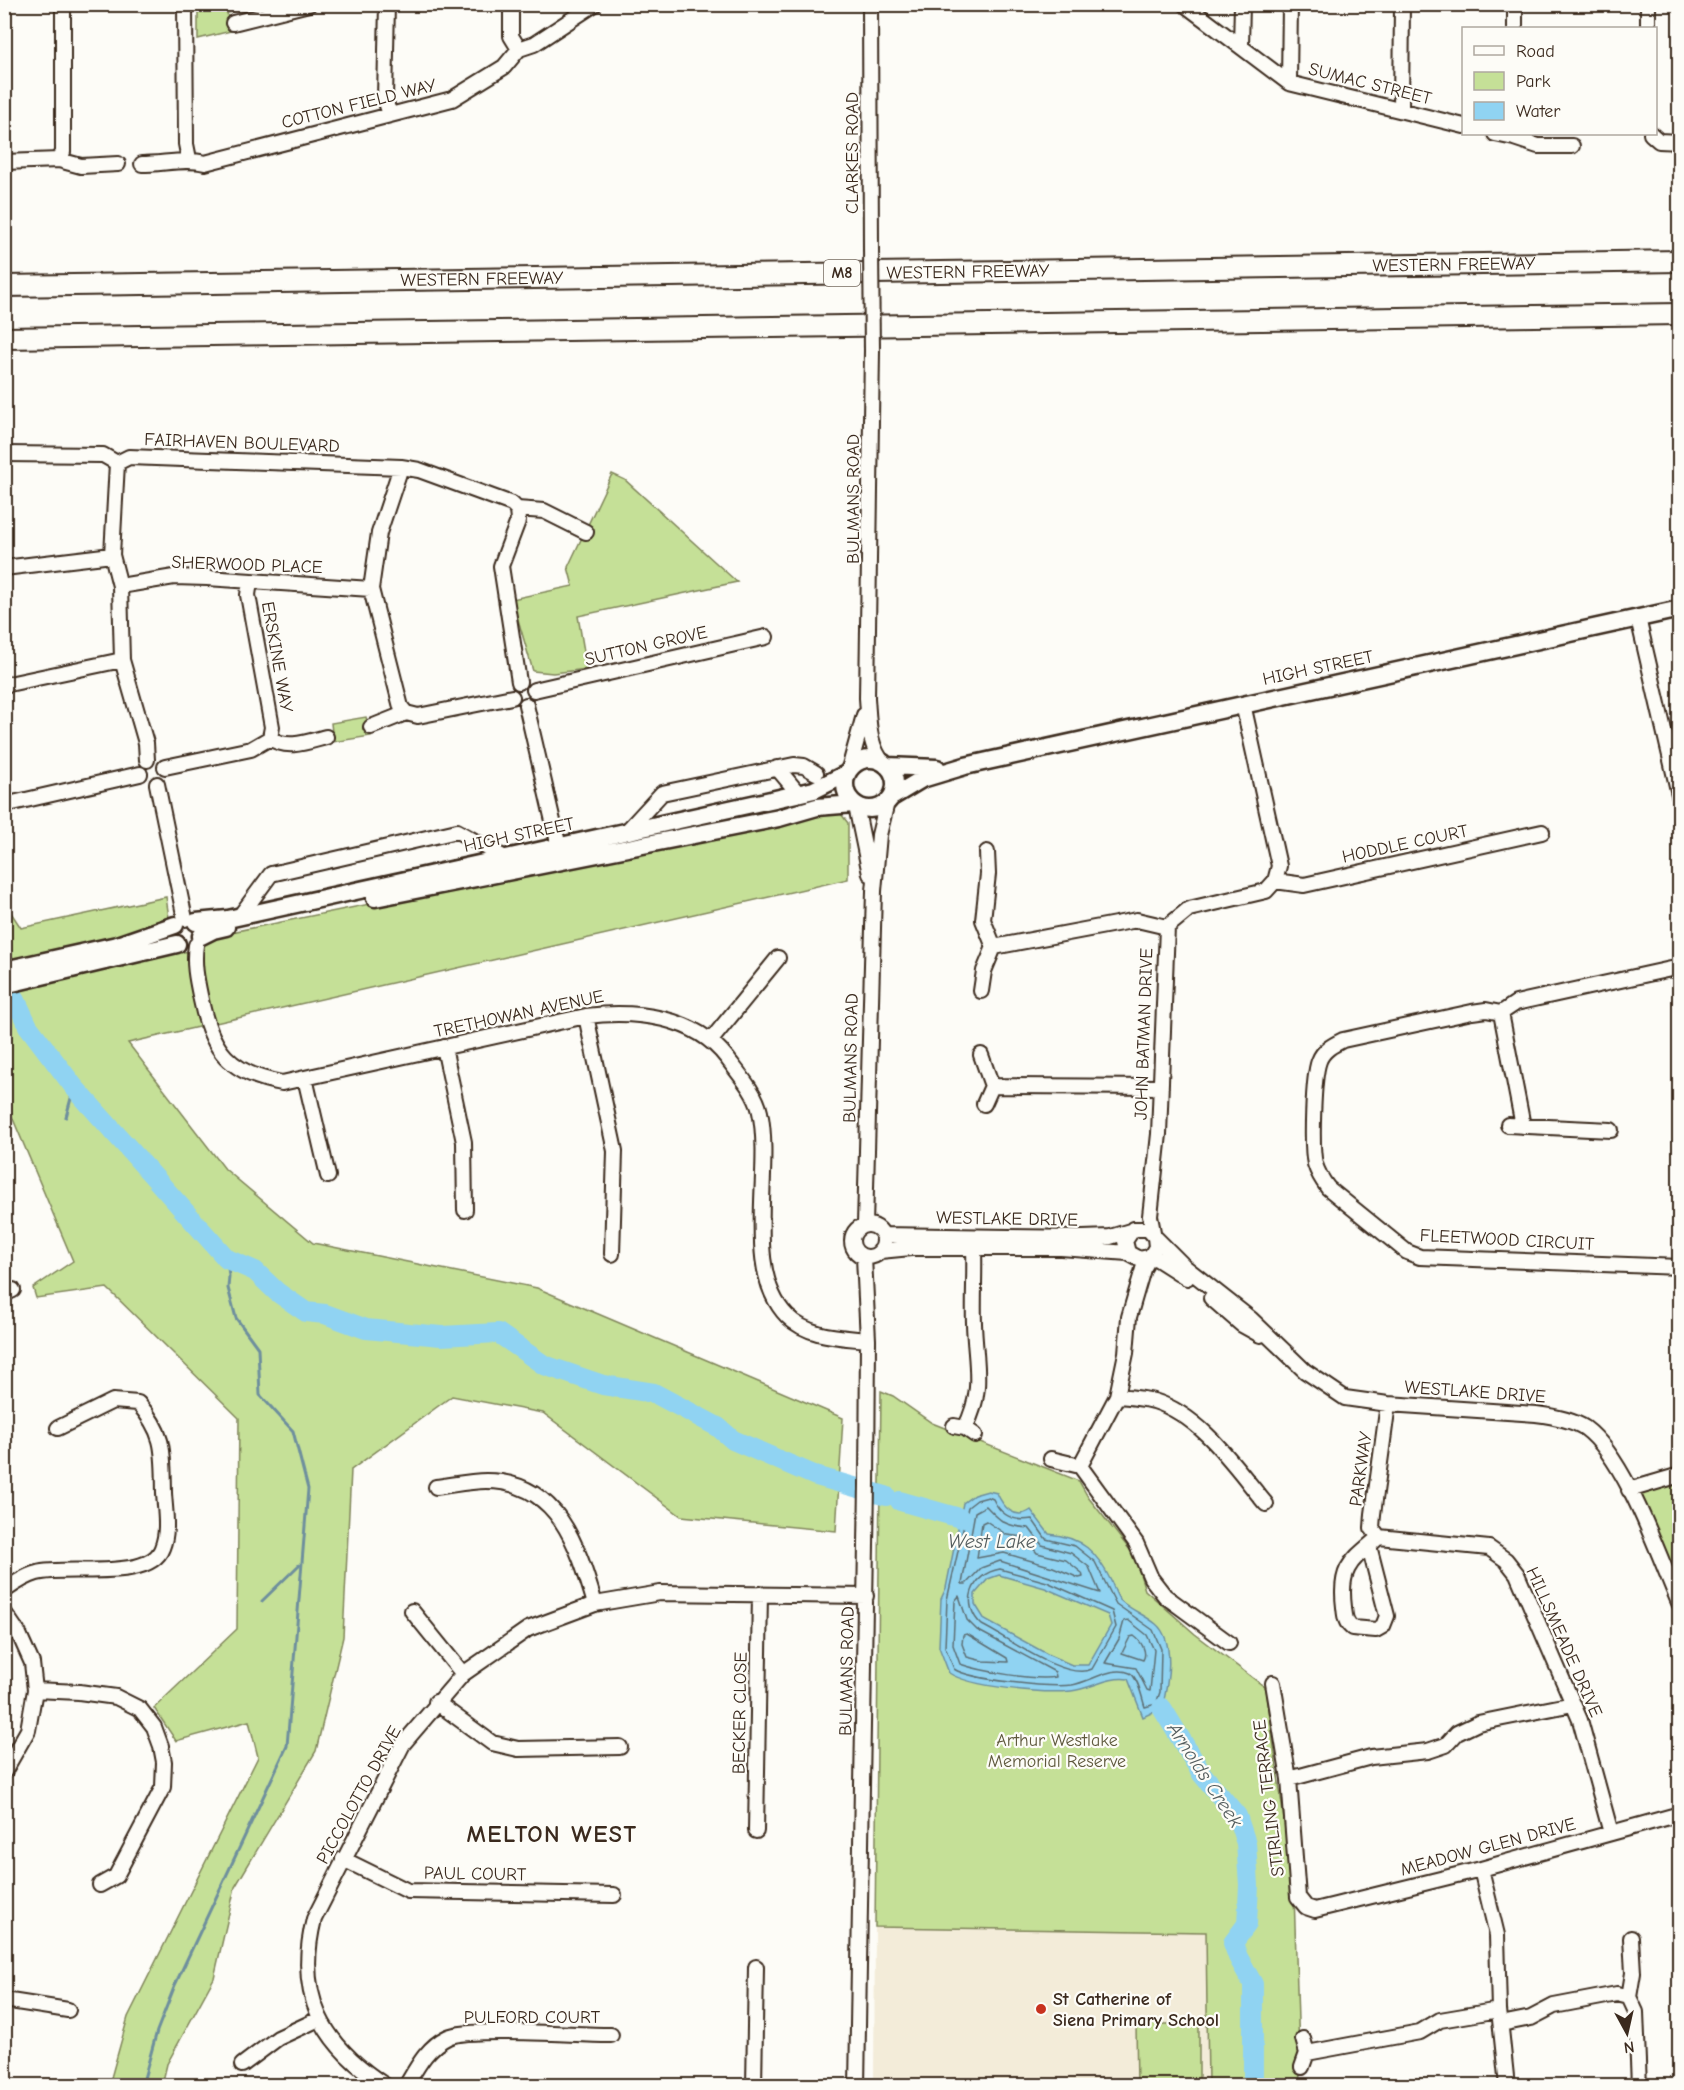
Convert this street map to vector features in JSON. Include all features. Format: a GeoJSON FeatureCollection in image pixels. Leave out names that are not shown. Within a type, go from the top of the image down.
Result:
{"type":"FeatureCollection","features":[{"type":"Feature","properties":{"kind":"highway","name":"WESTERN FREEWAY"},"geometry":{"type":"LineString","coordinates":[[4,286],[1680,261]]}},
{"type":"Feature","properties":{"kind":"highway"},"geometry":{"type":"LineString","coordinates":[[4,338],[1680,314]]}},
{"type":"Feature","properties":{"kind":"main road","name":"HIGH STREET"},"geometry":{"type":"LineString","coordinates":[[890,800],[907,786],[922,779],[965,766],[1680,609]]}},
{"type":"Feature","properties":{"kind":"main road"},"geometry":{"type":"LineString","coordinates":[[862,760],[877,760],[886,765],[895,783],[890,800],[869,810],[855,805],[844,788],[848,772],[862,760]]}},
{"type":"Feature","properties":{"kind":"main road","name":"HIGH STREET"},"geometry":{"type":"LineString","coordinates":[[886,765],[923,770],[965,766]]}},
{"type":"Feature","properties":{"kind":"main road","name":"HIGH STREET"},"geometry":{"type":"LineString","coordinates":[[4,985],[188,934],[240,916],[798,793],[829,784],[848,772]]}},
{"type":"Feature","properties":{"kind":"main road","name":"HIGH STREET"},"geometry":{"type":"LineString","coordinates":[[4,970],[117,945],[213,930],[779,818],[817,807],[855,805]]}},
{"type":"Feature","properties":{"kind":"street"},"geometry":{"type":"LineString","coordinates":[[58,160],[63,152],[63,4]]}},
{"type":"Feature","properties":{"kind":"street"},"geometry":{"type":"LineString","coordinates":[[185,4],[186,144],[189,159]]}},
{"type":"Feature","properties":{"kind":"street"},"geometry":{"type":"LineString","coordinates":[[233,23],[309,4]]}},
{"type":"Feature","properties":{"kind":"street"},"geometry":{"type":"LineString","coordinates":[[387,4],[385,99],[390,115]]}},
{"type":"Feature","properties":{"kind":"street"},"geometry":{"type":"LineString","coordinates":[[511,4],[511,36],[519,49]]}},
{"type":"Feature","properties":{"kind":"street","name":"COTTON FIELD WAY"},"geometry":{"type":"LineString","coordinates":[[142,164],[173,164],[189,159],[205,163],[452,99],[504,67],[519,49],[534,44],[596,4]]}},
{"type":"Feature","properties":{"kind":"street","name":"CLARKES ROAD"},"geometry":{"type":"LineString","coordinates":[[870,4],[872,300]]}},
{"type":"Feature","properties":{"kind":"street","name":"SUMAC STREET"},"geometry":{"type":"LineString","coordinates":[[1184,4],[1289,82],[1462,125]]}},
{"type":"Feature","properties":{"kind":"street"},"geometry":{"type":"LineString","coordinates":[[1241,46],[1242,4]]}},
{"type":"Feature","properties":{"kind":"street"},"geometry":{"type":"LineString","coordinates":[[1289,82],[1290,4]]}},
{"type":"Feature","properties":{"kind":"street"},"geometry":{"type":"LineString","coordinates":[[1401,110],[1402,4]]}},
{"type":"Feature","properties":{"kind":"street"},"geometry":{"type":"LineString","coordinates":[[1515,4],[1515,27]]}},
{"type":"Feature","properties":{"kind":"street"},"geometry":{"type":"LineString","coordinates":[[1648,4],[1648,27]]}},
{"type":"Feature","properties":{"kind":"street"},"geometry":{"type":"LineString","coordinates":[[1651,135],[1659,141],[1680,142]]}},
{"type":"Feature","properties":{"kind":"street"},"geometry":{"type":"LineString","coordinates":[[1514,136],[1538,146],[1572,146]]}},
{"type":"Feature","properties":{"kind":"street"},"geometry":{"type":"LineString","coordinates":[[4,162],[58,160],[81,166],[118,164]]}},
{"type":"Feature","properties":{"kind":"street","name":"BULMANS ROAD"},"geometry":{"type":"LineString","coordinates":[[872,300],[867,698],[870,736],[877,755],[886,765]]}},
{"type":"Feature","properties":{"kind":"street"},"geometry":{"type":"LineString","coordinates":[[4,454],[103,455],[117,463],[112,555],[120,586],[122,660],[147,743],[147,760]]}},
{"type":"Feature","properties":{"kind":"street","name":"FAIRHAVEN BOULEVARD"},"geometry":{"type":"LineString","coordinates":[[117,463],[129,457],[401,467],[419,470],[504,499],[517,509],[544,511],[586,532]]}},
{"type":"Feature","properties":{"kind":"street"},"geometry":{"type":"LineString","coordinates":[[401,467],[379,533],[371,589],[401,707],[406,713]]}},
{"type":"Feature","properties":{"kind":"street"},"geometry":{"type":"LineString","coordinates":[[517,509],[518,521],[501,566],[519,682]]}},
{"type":"Feature","properties":{"kind":"street"},"geometry":{"type":"LineString","coordinates":[[4,568],[112,555]]}},
{"type":"Feature","properties":{"kind":"street","name":"SHERWOOD PLACE"},"geometry":{"type":"LineString","coordinates":[[120,586],[174,578],[371,589]]}},
{"type":"Feature","properties":{"kind":"street","name":"ERSKINE WAY"},"geometry":{"type":"LineString","coordinates":[[165,767],[251,749],[270,738],[272,728],[248,595],[250,582]]}},
{"type":"Feature","properties":{"kind":"street"},"geometry":{"type":"LineString","coordinates":[[1638,618],[1680,799]]}},
{"type":"Feature","properties":{"kind":"street","name":"SUTTON GROVE"},"geometry":{"type":"LineString","coordinates":[[534,690],[766,637]]}},
{"type":"Feature","properties":{"kind":"street"},"geometry":{"type":"LineString","coordinates":[[4,685],[122,660]]}},
{"type":"Feature","properties":{"kind":"street"},"geometry":{"type":"LineString","coordinates":[[519,682],[530,684],[534,690],[533,699],[526,705]]}},
{"type":"Feature","properties":{"kind":"street"},"geometry":{"type":"LineString","coordinates":[[519,682],[513,688],[512,697],[516,703],[526,705]]}},
{"type":"Feature","properties":{"kind":"street"},"geometry":{"type":"LineString","coordinates":[[371,727],[406,713],[418,716],[434,714],[512,697]]}},
{"type":"Feature","properties":{"kind":"street","name":"BULMANS ROAD"},"geometry":{"type":"LineString","coordinates":[[848,772],[867,698]]}},
{"type":"Feature","properties":{"kind":"street"},"geometry":{"type":"LineString","coordinates":[[1243,704],[1279,866],[1275,882]]}},
{"type":"Feature","properties":{"kind":"street"},"geometry":{"type":"LineString","coordinates":[[526,705],[559,847]]}},
{"type":"Feature","properties":{"kind":"street","name":"ERSKINE WAY"},"geometry":{"type":"LineString","coordinates":[[270,738],[279,745],[286,745],[326,737]]}},
{"type":"Feature","properties":{"kind":"street"},"geometry":{"type":"LineString","coordinates":[[156,759],[165,767],[165,776],[157,783],[149,784],[141,774],[142,765],[147,760],[156,759]]}},
{"type":"Feature","properties":{"kind":"street"},"geometry":{"type":"LineString","coordinates":[[626,832],[662,793],[777,768],[804,766],[816,772]]}},
{"type":"Feature","properties":{"kind":"street"},"geometry":{"type":"LineString","coordinates":[[777,768],[798,793]]}},
{"type":"Feature","properties":{"kind":"street"},"geometry":{"type":"LineString","coordinates":[[4,805],[141,774]]}},
{"type":"Feature","properties":{"kind":"street"},"geometry":{"type":"LineString","coordinates":[[157,783],[188,934]]}},
{"type":"Feature","properties":{"kind":"street","name":"BULMANS ROAD"},"geometry":{"type":"LineString","coordinates":[[865,1225],[873,891],[879,835],[890,800]]}},
{"type":"Feature","properties":{"kind":"street","name":"BULMANS ROAD"},"geometry":{"type":"LineString","coordinates":[[855,805],[873,891]]}},
{"type":"Feature","properties":{"kind":"street"},"geometry":{"type":"LineString","coordinates":[[240,916],[271,873],[420,838],[457,831],[505,858]]}},
{"type":"Feature","properties":{"kind":"street","name":"HODDLE COURT"},"geometry":{"type":"LineString","coordinates":[[1275,882],[1304,885],[1542,832]]}},
{"type":"Feature","properties":{"kind":"street"},"geometry":{"type":"LineString","coordinates":[[981,991],[984,971],[994,947],[984,920],[988,874],[987,852]]}},
{"type":"Feature","properties":{"kind":"street","name":"JOHN BATMAN DRIVE"},"geometry":{"type":"LineString","coordinates":[[1154,1235],[1150,1216],[1159,1134],[1167,927],[1189,909],[1266,891],[1275,882]]}},
{"type":"Feature","properties":{"kind":"street"},"geometry":{"type":"LineString","coordinates":[[994,947],[1137,920],[1167,927]]}},
{"type":"Feature","properties":{"kind":"street","name":"TRETHOWAN AVENUE"},"geometry":{"type":"LineString","coordinates":[[188,934],[207,1030],[229,1062],[257,1079],[282,1083],[586,1016],[616,1012],[642,1014],[674,1023],[712,1039],[745,1082],[760,1110],[763,1139],[764,1256],[766,1279],[772,1297],[787,1316],[807,1329],[868,1340]]}},
{"type":"Feature","properties":{"kind":"street"},"geometry":{"type":"LineString","coordinates":[[712,1039],[778,958]]}},
{"type":"Feature","properties":{"kind":"street","name":"FLEETWOOD CIRCUIT"},"geometry":{"type":"LineString","coordinates":[[1680,967],[1516,1003],[1501,1013],[1486,1010],[1472,1012],[1343,1040],[1328,1047],[1319,1059],[1315,1077],[1314,1161],[1320,1177],[1328,1188],[1407,1252],[1420,1257],[1680,1267]]}},
{"type":"Feature","properties":{"kind":"street"},"geometry":{"type":"LineString","coordinates":[[1501,1013],[1523,1126]]}},
{"type":"Feature","properties":{"kind":"street"},"geometry":{"type":"LineString","coordinates":[[586,1016],[615,1151],[612,1254]]}},
{"type":"Feature","properties":{"kind":"street"},"geometry":{"type":"LineString","coordinates":[[444,1047],[463,1133],[465,1210]]}},
{"type":"Feature","properties":{"kind":"street"},"geometry":{"type":"LineString","coordinates":[[981,1055],[992,1086],[984,1104]]}},
{"type":"Feature","properties":{"kind":"street"},"geometry":{"type":"LineString","coordinates":[[305,1078],[328,1176]]}},
{"type":"Feature","properties":{"kind":"street"},"geometry":{"type":"LineString","coordinates":[[992,1086],[1161,1087]]}},
{"type":"Feature","properties":{"kind":"street"},"geometry":{"type":"LineString","coordinates":[[1508,1125],[1611,1130]]}},
{"type":"Feature","properties":{"kind":"street","name":"JOHN BATMAN DRIVE"},"geometry":{"type":"LineString","coordinates":[[1132,1230],[1152,1193]]}},
{"type":"Feature","properties":{"kind":"street"},"geometry":{"type":"LineString","coordinates":[[865,1225],[876,1227],[883,1235],[884,1244],[873,1256],[864,1257],[855,1251],[852,1240],[856,1231],[865,1225]]}},
{"type":"Feature","properties":{"kind":"street"},"geometry":{"type":"LineString","coordinates":[[1080,1466],[1117,1396],[1126,1353],[1129,1317],[1149,1256],[1156,1247],[1154,1235],[1143,1227],[1132,1230],[1125,1241],[1129,1254],[1134,1300]]}},
{"type":"Feature","properties":{"kind":"street","name":"WESTLAKE DRIVE"},"geometry":{"type":"LineString","coordinates":[[883,1235],[1083,1238],[1110,1237],[1132,1230]]}},
{"type":"Feature","properties":{"kind":"street","name":"WESTLAKE DRIVE"},"geometry":{"type":"LineString","coordinates":[[1154,1235],[1185,1267],[1251,1319],[1305,1371],[1345,1398],[1388,1404],[1556,1417],[1584,1428],[1612,1457],[1680,1605]]}},
{"type":"Feature","properties":{"kind":"street","name":"WESTLAKE DRIVE"},"geometry":{"type":"LineString","coordinates":[[880,1251],[911,1248],[1061,1248],[1129,1254]]}},
{"type":"Feature","properties":{"kind":"street"},"geometry":{"type":"LineString","coordinates":[[965,1429],[976,1407],[978,1392],[974,1248]]}},
{"type":"Feature","properties":{"kind":"street"},"geometry":{"type":"LineString","coordinates":[[1129,1254],[1139,1259],[1149,1256]]}},
{"type":"Feature","properties":{"kind":"street","name":"WESTLAKE DRIVE"},"geometry":{"type":"LineString","coordinates":[[1149,1256],[1178,1271],[1242,1325],[1283,1349]]}},
{"type":"Feature","properties":{"kind":"street","name":"BULMANS ROAD"},"geometry":{"type":"LineString","coordinates":[[857,2085],[867,1498],[868,1340],[864,1257]]}},
{"type":"Feature","properties":{"kind":"street"},"geometry":{"type":"LineString","coordinates":[[1117,1396],[1153,1401],[1173,1409],[1193,1422],[1264,1502],[1273,1490]]}},
{"type":"Feature","properties":{"kind":"street"},"geometry":{"type":"LineString","coordinates":[[4,1591],[36,1573],[130,1568],[146,1565],[162,1551],[166,1534],[162,1446],[154,1422],[138,1403],[113,1401],[94,1408],[58,1428]]}},
{"type":"Feature","properties":{"kind":"street","name":"PARKWAY"},"geometry":{"type":"LineString","coordinates":[[1374,1541],[1362,1548],[1343,1577],[1341,1585],[1345,1619],[1352,1628],[1360,1630],[1383,1626],[1387,1616],[1372,1528],[1388,1404]]}},
{"type":"Feature","properties":{"kind":"street"},"geometry":{"type":"LineString","coordinates":[[1051,1459],[1080,1466],[1136,1543],[1152,1578],[1165,1596],[1229,1643]]}},
{"type":"Feature","properties":{"kind":"street"},"geometry":{"type":"LineString","coordinates":[[1629,1490],[1680,1475]]}},
{"type":"Feature","properties":{"kind":"street"},"geometry":{"type":"LineString","coordinates":[[436,1487],[486,1481],[506,1483],[542,1500],[559,1515],[572,1535],[595,1604]]}},
{"type":"Feature","properties":{"kind":"street","name":"HILLSMEADE DRIVE"},"geometry":{"type":"LineString","coordinates":[[1374,1541],[1489,1548],[1506,1560],[1516,1574],[1580,1720],[1611,1833]]}},
{"type":"Feature","properties":{"kind":"street","name":"PICCOLOTTO DRIVE"},"geometry":{"type":"LineString","coordinates":[[386,2085],[358,2068],[335,2046],[319,2019],[308,1969],[307,1948],[314,1919],[342,1859],[403,1744],[436,1702],[463,1674],[528,1629],[595,1604],[660,1593],[866,1596]]}},
{"type":"Feature","properties":{"kind":"street","name":"BECKER CLOSE"},"geometry":{"type":"LineString","coordinates":[[756,1831],[760,1594]]}},
{"type":"Feature","properties":{"kind":"street"},"geometry":{"type":"LineString","coordinates":[[412,1611],[463,1674]]}},
{"type":"Feature","properties":{"kind":"street"},"geometry":{"type":"LineString","coordinates":[[4,1612],[19,1634],[32,1663],[35,1690],[28,1730],[4,1772]]}},
{"type":"Feature","properties":{"kind":"street","name":"STIRLING TERRACE"},"geometry":{"type":"LineString","coordinates":[[1273,1683],[1289,1779],[1298,1897],[1306,1907]]}},
{"type":"Feature","properties":{"kind":"street"},"geometry":{"type":"LineString","coordinates":[[35,1690],[116,1697],[140,1709],[154,1727],[161,1746],[164,1762],[163,1787],[116,1876],[100,1885]]}},
{"type":"Feature","properties":{"kind":"street"},"geometry":{"type":"LineString","coordinates":[[436,1702],[492,1743],[518,1749],[620,1747]]}},
{"type":"Feature","properties":{"kind":"street"},"geometry":{"type":"LineString","coordinates":[[1289,1779],[1371,1757],[1428,1751],[1446,1745],[1457,1733],[1478,1723],[1573,1704]]}},
{"type":"Feature","properties":{"kind":"street","name":"MEADOW GLEN DRIVE"},"geometry":{"type":"LineString","coordinates":[[1306,1907],[1315,1910],[1329,1908],[1680,1814]]}},
{"type":"Feature","properties":{"kind":"street","name":"PAUL COURT"},"geometry":{"type":"LineString","coordinates":[[342,1859],[408,1892],[614,1895]]}},
{"type":"Feature","properties":{"kind":"street"},"geometry":{"type":"LineString","coordinates":[[1481,1869],[1497,1935],[1500,2017],[1507,2085]]}},
{"type":"Feature","properties":{"kind":"street"},"geometry":{"type":"LineString","coordinates":[[1631,1938],[1633,1972],[1629,1997],[1636,2012],[1639,2085]]}},
{"type":"Feature","properties":{"kind":"street"},"geometry":{"type":"LineString","coordinates":[[754,2085],[756,1967]]}},
{"type":"Feature","properties":{"kind":"street"},"geometry":{"type":"LineString","coordinates":[[1302,2067],[1305,2046],[1420,2032],[1440,2020],[1531,2018],[1554,2006],[1617,1994],[1629,1997]]}},
{"type":"Feature","properties":{"kind":"street"},"geometry":{"type":"LineString","coordinates":[[4,2000],[68,2010]]}},
{"type":"Feature","properties":{"kind":"street"},"geometry":{"type":"LineString","coordinates":[[242,2065],[278,2038],[319,2019]]}},
{"type":"Feature","properties":{"kind":"street","name":"PULFORD COURT"},"geometry":{"type":"LineString","coordinates":[[406,2085],[424,2055],[448,2036],[474,2033],[611,2035]]}},
{"type":"Feature","properties":{"kind":"shaded area","name":"St Catherine of Siena Primary School"},"geometry":{"type":"Polygon","coordinates":[[[875,1927],[1207,1932],[1208,2085],[874,2086],[875,1927]]]}},
{"type":"Feature","properties":{"kind":"green space"},"geometry":{"type":"Polygon","coordinates":[[[241,4],[238,10],[227,13],[231,31],[198,39],[198,5],[241,4]]]}},
{"type":"Feature","properties":{"kind":"green space"},"geometry":{"type":"Polygon","coordinates":[[[612,474],[625,480],[737,582],[578,616],[587,669],[553,673],[533,671],[512,599],[573,586],[568,567],[612,474]]]}},
{"type":"Feature","properties":{"kind":"green space"},"geometry":{"type":"Polygon","coordinates":[[[366,717],[371,736],[333,742],[331,723],[366,717]]]}},
{"type":"Feature","properties":{"kind":"green space"},"geometry":{"type":"Polygon","coordinates":[[[826,811],[841,814],[848,823],[848,879],[128,1043],[225,1169],[313,1243],[537,1288],[843,1418],[836,1531],[681,1516],[543,1413],[452,1396],[351,1470],[343,1637],[316,1751],[235,1887],[214,1978],[167,2064],[162,2085],[109,2085],[128,2017],[258,1757],[249,1721],[176,1741],[154,1708],[237,1629],[239,1418],[107,1288],[36,1298],[33,1288],[73,1261],[5,1100],[4,902],[21,928],[166,897],[169,918],[168,950],[189,952],[206,944],[217,935],[826,811]]]}},
{"type":"Feature","properties":{"kind":"green space","name":"Arthur Westlake Memorial Reserve"},"geometry":{"type":"Polygon","coordinates":[[[881,1391],[893,1396],[932,1423],[1079,1481],[1088,1497],[1134,1555],[1145,1590],[1195,1634],[1266,1688],[1294,1893],[1300,2085],[1208,2085],[1206,1932],[875,1927],[881,1391]]]}},
{"type":"Feature","properties":{"kind":"green space"},"geometry":{"type":"Polygon","coordinates":[[[1679,1483],[1679,1587],[1637,1488],[1647,1492],[1679,1483]]]}},
{"type":"Feature","properties":{"kind":"green space"},"geometry":{"type":"Polygon","coordinates":[[[1136,2024],[1199,2024],[1199,2085],[1137,2085],[1136,2024]]]}},
{"type":"Feature","properties":{"kind":"water","name":"West Lake"},"geometry":{"type":"Polygon","coordinates":[[[988,1491],[997,1493],[1010,1511],[1020,1514],[1031,1510],[1049,1534],[1071,1539],[1087,1548],[1106,1571],[1119,1599],[1156,1624],[1166,1641],[1169,1664],[1162,1708],[1143,1717],[1128,1679],[1113,1679],[1086,1688],[1059,1692],[990,1686],[949,1673],[939,1647],[941,1599],[946,1588],[963,1503],[974,1495],[988,1491]],[[999,1575],[988,1579],[975,1594],[975,1604],[985,1620],[1049,1655],[1072,1665],[1088,1665],[1111,1625],[1108,1615],[1045,1588],[999,1575]]]}},
{"type":"Feature","properties":{"kind":"waterway"},"geometry":{"type":"LineString","coordinates":[[11,990],[28,1026],[74,1087],[227,1259],[255,1271],[277,1292],[306,1312],[325,1314],[366,1329],[441,1336],[498,1333],[544,1365],[603,1385],[654,1393],[718,1427],[733,1440],[816,1476],[886,1496]]}},
{"type":"Feature","properties":{"kind":"waterway"},"geometry":{"type":"LineString","coordinates":[[66,1117],[74,1087]]}},
{"type":"Feature","properties":{"kind":"waterway"},"geometry":{"type":"LineString","coordinates":[[142,2086],[157,2031],[175,1985],[287,1746],[308,1489],[293,1431],[260,1395],[258,1348],[236,1318],[228,1288],[227,1259]]}},
{"type":"Feature","properties":{"kind":"waterway"},"geometry":{"type":"LineString","coordinates":[[900,1501],[960,1518]]}},
{"type":"Feature","properties":{"kind":"waterway"},"geometry":{"type":"LineString","coordinates":[[262,1601],[299,1565]]}},
{"type":"Feature","properties":{"kind":"waterway","name":"Arnolds Creek"},"geometry":{"type":"LineString","coordinates":[[1162,1708],[1202,1774],[1237,1816],[1246,1843],[1249,1885],[1247,1924],[1233,1943],[1253,1984],[1253,2086]]}},
{"type":"Feature","properties":{"kind":"place","name":"St Catherine of Siena Primary School"},"geometry":{"type":"Point","coordinates":[1041,2009]}},
{"type":"Feature","properties":{"kind":"district","name":"MELTON WEST"},"geometry":{"type":"Point","coordinates":[552,1834]}}]}
